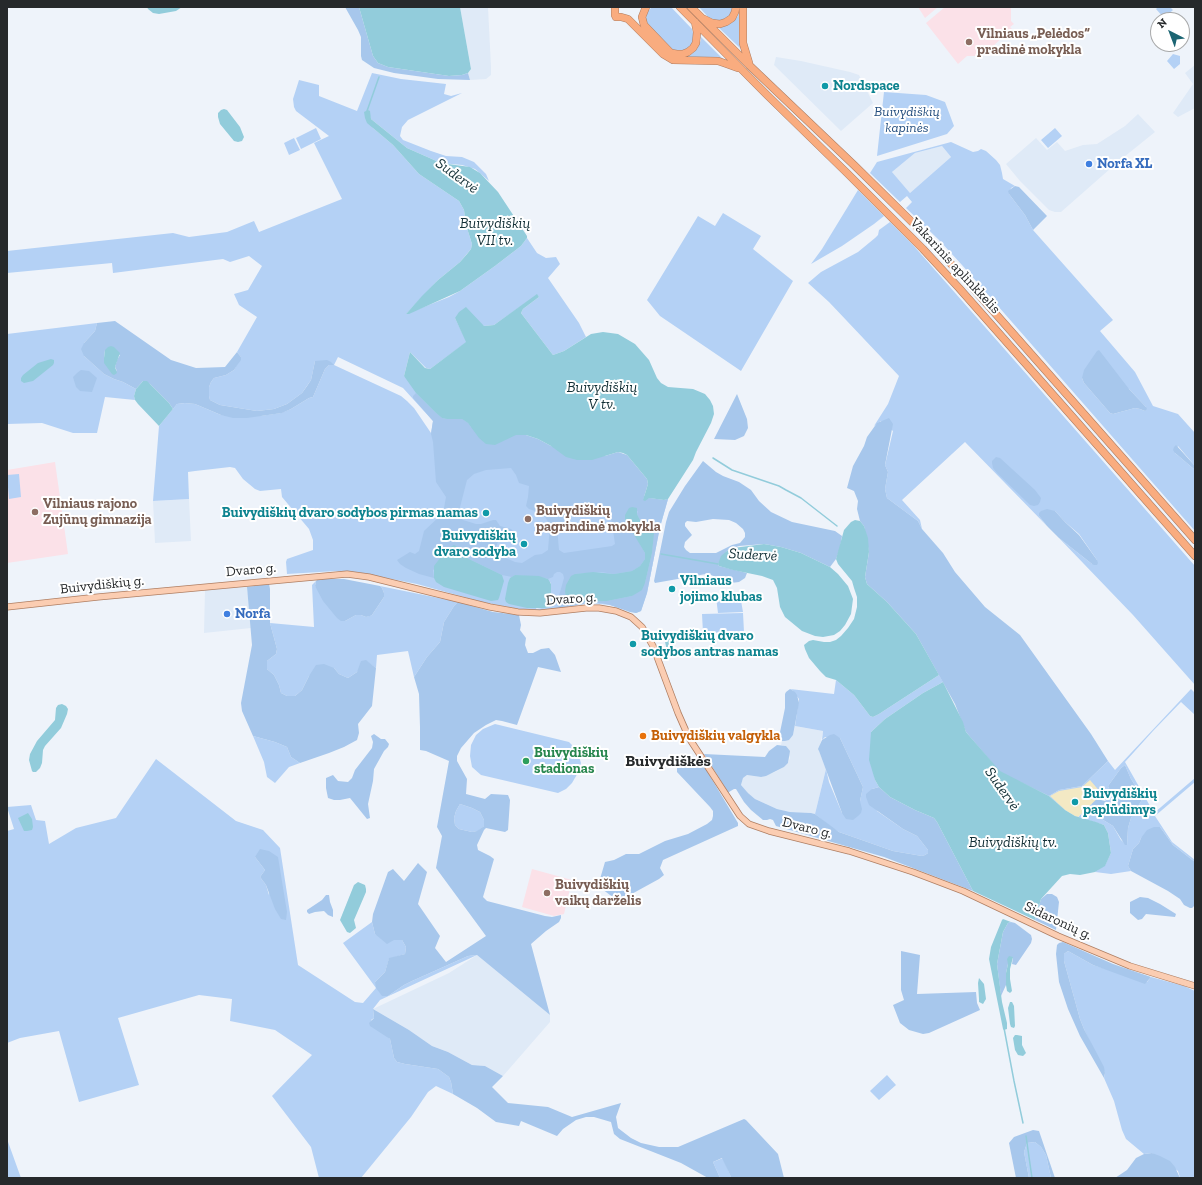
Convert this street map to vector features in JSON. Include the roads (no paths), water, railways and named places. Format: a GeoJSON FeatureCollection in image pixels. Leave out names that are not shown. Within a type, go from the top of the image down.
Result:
{"type":"FeatureCollection","features":[{"type":"Feature","properties":{"kind":"highway"},"geometry":{"type":"LineString","coordinates":[[615,7],[615,16],[628,19],[663,54],[673,60],[718,61],[746,68],[743,43],[743,7]]}},
{"type":"Feature","properties":{"kind":"highway"},"geometry":{"type":"LineString","coordinates":[[646,7],[642,14],[642,22],[644,26],[671,53],[677,54],[688,52],[696,44],[697,20],[720,24],[732,18],[736,7]]}},
{"type":"Feature","properties":{"kind":"highway","name":"Vakarinis aplinkkelis"},"geometry":{"type":"LineString","coordinates":[[680,7],[697,20],[746,68],[855,166],[934,246],[1195,540]]}},
{"type":"Feature","properties":{"kind":"highway","name":"Vakarinis aplinkkelis"},"geometry":{"type":"LineString","coordinates":[[691,7],[697,20]]}},
{"type":"Feature","properties":{"kind":"highway","name":"Vakarinis aplinkkelis"},"geometry":{"type":"LineString","coordinates":[[746,68],[766,94],[901,226],[937,264],[1195,556]]}},
{"type":"Feature","properties":{"kind":"main road","name":"Dvaro g."},"geometry":{"type":"LineString","coordinates":[[200,587],[347,574],[369,577],[467,602],[518,612],[540,613],[599,608],[624,614],[636,620],[642,626],[652,646],[678,713],[690,738],[714,777],[744,820],[754,827],[849,851],[913,872]]}},
{"type":"Feature","properties":{"kind":"main road","name":"Buivydiškių g."},"geometry":{"type":"LineString","coordinates":[[7,607],[200,587]]}},
{"type":"Feature","properties":{"kind":"main road","name":"Sidaronių g."},"geometry":{"type":"LineString","coordinates":[[913,872],[964,891],[1058,936],[1130,966],[1195,986]]}},
{"type":"Feature","properties":{"kind":"water"},"geometry":{"type":"Polygon","coordinates":[[[147,7],[182,7],[176,11],[159,14],[153,13],[147,7]]]}},
{"type":"Feature","properties":{"kind":"water"},"geometry":{"type":"Polygon","coordinates":[[[359,7],[460,7],[471,69],[468,73],[462,75],[449,76],[388,67],[378,63],[373,56],[359,7]]]}},
{"type":"Feature","properties":{"kind":"water"},"geometry":{"type":"Polygon","coordinates":[[[224,109],[227,110],[240,127],[244,137],[242,141],[234,141],[220,124],[218,113],[224,109]]]}},
{"type":"Feature","properties":{"kind":"water","name":"Buivydiškių VII tv."},"geometry":{"type":"Polygon","coordinates":[[[368,110],[370,111],[371,119],[407,148],[441,163],[470,167],[480,173],[498,192],[527,236],[521,246],[460,291],[409,314],[406,314],[422,296],[438,280],[460,262],[471,249],[472,244],[466,225],[464,210],[459,201],[419,174],[393,145],[367,123],[364,112],[368,110]]]}},
{"type":"Feature","properties":{"kind":"water","name":"Buivydiškių V tv."},"geometry":{"type":"Polygon","coordinates":[[[537,294],[539,297],[523,309],[521,313],[553,355],[564,351],[591,334],[603,332],[618,334],[635,344],[649,360],[657,378],[661,383],[668,387],[693,389],[705,394],[710,400],[713,406],[714,414],[711,423],[693,460],[668,499],[664,500],[649,498],[645,501],[643,500],[648,484],[647,479],[627,455],[623,453],[618,452],[592,460],[577,460],[566,457],[551,446],[526,435],[516,435],[495,445],[486,444],[479,438],[468,423],[462,419],[442,418],[416,393],[404,376],[410,352],[425,368],[430,369],[466,342],[455,318],[459,312],[466,307],[484,326],[494,325],[537,294]]]}},
{"type":"Feature","properties":{"kind":"water"},"geometry":{"type":"Polygon","coordinates":[[[111,346],[120,353],[115,367],[117,373],[114,375],[104,363],[105,350],[111,346]]]}},
{"type":"Feature","properties":{"kind":"water"},"geometry":{"type":"Polygon","coordinates":[[[51,359],[54,360],[53,365],[33,381],[24,383],[21,381],[23,375],[38,363],[51,359]]]}},
{"type":"Feature","properties":{"kind":"water"},"geometry":{"type":"Polygon","coordinates":[[[143,381],[147,381],[173,409],[159,426],[135,400],[134,396],[136,389],[143,381]]]}},
{"type":"Feature","properties":{"kind":"water"},"geometry":{"type":"Polygon","coordinates":[[[629,508],[637,508],[637,514],[640,520],[654,533],[652,553],[642,590],[632,596],[607,601],[579,602],[569,601],[566,599],[566,585],[571,576],[575,574],[593,572],[614,574],[632,571],[640,566],[645,559],[645,553],[625,520],[625,515],[629,508]]]}},
{"type":"Feature","properties":{"kind":"water"},"geometry":{"type":"Polygon","coordinates":[[[855,520],[860,521],[864,526],[868,538],[869,552],[865,577],[867,584],[887,602],[916,634],[939,675],[873,717],[870,716],[854,695],[836,680],[826,677],[820,671],[809,658],[804,645],[813,640],[830,642],[836,640],[848,628],[854,619],[857,607],[857,597],[852,581],[838,564],[836,559],[844,530],[851,522],[855,520]]]}},
{"type":"Feature","properties":{"kind":"water"},"geometry":{"type":"Polygon","coordinates":[[[764,544],[801,553],[830,567],[838,574],[848,586],[853,599],[851,614],[840,631],[834,635],[823,637],[815,636],[802,631],[785,617],[780,607],[777,588],[773,580],[719,566],[718,564],[721,556],[733,548],[764,544]]]}},
{"type":"Feature","properties":{"kind":"water"},"geometry":{"type":"Polygon","coordinates":[[[454,545],[469,559],[502,575],[504,581],[498,600],[491,601],[444,587],[436,582],[434,578],[434,566],[447,549],[454,545]]]}},
{"type":"Feature","properties":{"kind":"water"},"geometry":{"type":"Polygon","coordinates":[[[515,575],[539,576],[548,579],[551,584],[551,602],[548,607],[527,608],[506,602],[505,599],[508,583],[510,578],[515,575]]]}},
{"type":"Feature","properties":{"kind":"water"},"geometry":{"type":"Polygon","coordinates":[[[667,632],[672,635],[674,647],[672,653],[667,651],[664,635],[667,632]]]}},
{"type":"Feature","properties":{"kind":"water","name":"Buivydiškių tv."},"geometry":{"type":"Polygon","coordinates":[[[943,682],[963,722],[966,732],[1000,771],[1049,796],[1065,810],[1075,816],[1104,825],[1108,833],[1111,853],[1105,866],[1095,872],[1062,876],[1041,899],[1035,920],[973,891],[934,818],[890,797],[879,787],[875,780],[869,760],[871,732],[885,719],[923,693],[943,682]]]}},
{"type":"Feature","properties":{"kind":"water"},"geometry":{"type":"Polygon","coordinates":[[[62,704],[68,709],[67,714],[61,728],[43,750],[40,768],[36,772],[33,772],[29,760],[30,754],[37,741],[55,720],[56,708],[58,705],[62,704]]]}},
{"type":"Feature","properties":{"kind":"water"},"geometry":{"type":"Polygon","coordinates":[[[28,813],[32,819],[33,827],[32,830],[24,831],[18,818],[28,813]]]}},
{"type":"Feature","properties":{"kind":"water"},"geometry":{"type":"Polygon","coordinates":[[[358,882],[365,885],[366,892],[354,920],[356,928],[350,933],[347,932],[340,920],[354,885],[358,882]]]}},
{"type":"Feature","properties":{"kind":"water"},"geometry":{"type":"Polygon","coordinates":[[[1003,919],[1011,922],[1008,923],[1003,932],[997,964],[1002,1002],[1007,1023],[1007,1029],[1004,1030],[989,959],[991,947],[1003,919]]]}},
{"type":"Feature","properties":{"kind":"water"},"geometry":{"type":"Polygon","coordinates":[[[1009,956],[1013,957],[1010,969],[1012,991],[1010,993],[1007,991],[1006,985],[1007,959],[1009,956]]]}},
{"type":"Feature","properties":{"kind":"water"},"geometry":{"type":"Polygon","coordinates":[[[979,978],[984,984],[986,999],[983,1004],[979,1002],[979,978]]]}},
{"type":"Feature","properties":{"kind":"water"},"geometry":{"type":"Polygon","coordinates":[[[1010,1002],[1012,1002],[1014,1006],[1014,1028],[1011,1027],[1010,1024],[1008,1008],[1010,1002]]]}},
{"type":"Feature","properties":{"kind":"water"},"geometry":{"type":"Polygon","coordinates":[[[1015,1035],[1022,1036],[1022,1045],[1026,1053],[1023,1056],[1018,1055],[1015,1050],[1013,1038],[1015,1035]]]}},
{"type":"Feature","properties":{"kind":"waterway","name":"Sudervė"},"geometry":{"type":"LineString","coordinates":[[367,111],[379,77]]}},
{"type":"Feature","properties":{"kind":"waterway"},"geometry":{"type":"LineString","coordinates":[[713,458],[732,470],[779,486],[801,498],[837,526]]}},
{"type":"Feature","properties":{"kind":"waterway","name":"Sudervė"},"geometry":{"type":"LineString","coordinates":[[661,554],[718,564]]}},
{"type":"Feature","properties":{"kind":"waterway","name":"Sudervė"},"geometry":{"type":"LineString","coordinates":[[1004,1028],[1023,1123]]}},
{"type":"Feature","properties":{"kind":"waterway","name":"Sudervė"},"geometry":{"type":"LineString","coordinates":[[1026,1136],[1032,1178]]}},
{"type":"Feature","properties":{"kind":"place","name":"Vilniaus „Pelėdos“ pradinė mokykla"},"geometry":{"type":"Point","coordinates":[969,42]}},
{"type":"Feature","properties":{"kind":"place","name":"Nordspace"},"geometry":{"type":"Point","coordinates":[825,86]}},
{"type":"Feature","properties":{"kind":"place","name":"Norfa XL"},"geometry":{"type":"Point","coordinates":[1089,164]}},
{"type":"Feature","properties":{"kind":"place","name":"Vilniaus rajono Zujūnų gimnazija"},"geometry":{"type":"Point","coordinates":[35,512]}},
{"type":"Feature","properties":{"kind":"place","name":"Buivydiškių dvaro sodybos pirmas namas"},"geometry":{"type":"Point","coordinates":[486,513]}},
{"type":"Feature","properties":{"kind":"place","name":"Buivydiškių pagrindinė mokykla"},"geometry":{"type":"Point","coordinates":[528,519]}},
{"type":"Feature","properties":{"kind":"place","name":"Buivydiškių dvaro sodyba"},"geometry":{"type":"Point","coordinates":[524,544]}},
{"type":"Feature","properties":{"kind":"place","name":"Vilniaus jojimo klubas"},"geometry":{"type":"Point","coordinates":[672,589]}},
{"type":"Feature","properties":{"kind":"place","name":"Norfa"},"geometry":{"type":"Point","coordinates":[227,614]}},
{"type":"Feature","properties":{"kind":"place","name":"Buivydiškių dvaro sodybos antras namas"},"geometry":{"type":"Point","coordinates":[633,644]}},
{"type":"Feature","properties":{"kind":"place","name":"Buivydiškių valgykla"},"geometry":{"type":"Point","coordinates":[643,736]}},
{"type":"Feature","properties":{"kind":"place","name":"Buivydiškių stadionas"},"geometry":{"type":"Point","coordinates":[526,761]}},
{"type":"Feature","properties":{"kind":"place","name":"Buivydiškių paplūdimys"},"geometry":{"type":"Point","coordinates":[1075,802]}},
{"type":"Feature","properties":{"kind":"place","name":"Buivydiškių vaikų darželis"},"geometry":{"type":"Point","coordinates":[547,893]}},
{"type":"Feature","properties":{"kind":"district","name":"Buivydiškės"},"geometry":{"type":"Point","coordinates":[668,761]}},
{"type":"Feature","properties":{"kind":"park label","name":"Buivydiškių kapinės"},"geometry":{"type":"Point","coordinates":[907,120]}}]}
